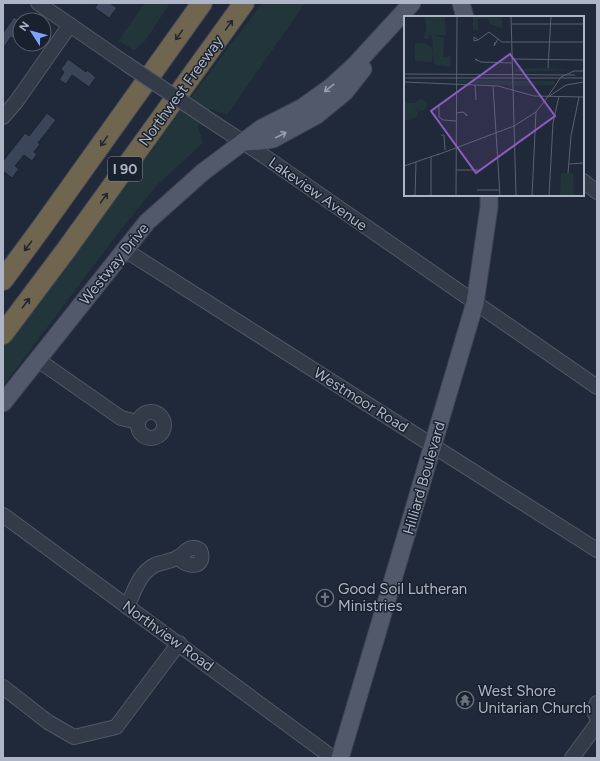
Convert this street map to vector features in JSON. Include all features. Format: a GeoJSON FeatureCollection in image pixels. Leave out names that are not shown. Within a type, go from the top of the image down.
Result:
{"type":"FeatureCollection","features":[{"type":"Feature","properties":{"kind":"highway","name":"I 90"},"geometry":{"type":"LineString","coordinates":[[3,280],[42,228],[202,3]]}},
{"type":"Feature","properties":{"kind":"highway","name":"Northwest Freeway"},"geometry":{"type":"LineString","coordinates":[[3,334],[71,244],[244,3]]}},
{"type":"Feature","properties":{"kind":"main road","name":"Westway Drive"},"geometry":{"type":"LineString","coordinates":[[3,403],[147,222],[203,172],[262,128],[303,107],[331,87],[377,42],[412,3]]}},
{"type":"Feature","properties":{"kind":"main road"},"geometry":{"type":"LineString","coordinates":[[461,3],[465,16]]}},
{"type":"Feature","properties":{"kind":"main road","name":"Hilliard Boulevard"},"geometry":{"type":"LineString","coordinates":[[340,758],[434,446],[475,303],[489,207],[489,196]]}},
{"type":"Feature","properties":{"kind":"street","name":"Lakeview Avenue"},"geometry":{"type":"LineString","coordinates":[[46,5],[70,26],[243,142],[597,387]]}},
{"type":"Feature","properties":{"kind":"street"},"geometry":{"type":"LineString","coordinates":[[3,117],[16,102],[70,26]]}},
{"type":"Feature","properties":{"kind":"street"},"geometry":{"type":"LineString","coordinates":[[584,182],[597,192]]}},
{"type":"Feature","properties":{"kind":"street","name":"Westmoor Road"},"geometry":{"type":"LineString","coordinates":[[125,250],[597,550]]}},
{"type":"Feature","properties":{"kind":"street"},"geometry":{"type":"LineString","coordinates":[[38,360],[121,418],[138,422]]}},
{"type":"Feature","properties":{"kind":"street","name":"Northview Road"},"geometry":{"type":"LineString","coordinates":[[3,516],[127,607],[179,643],[333,758]]}},
{"type":"Feature","properties":{"kind":"street"},"geometry":{"type":"LineString","coordinates":[[127,607],[138,582],[153,566],[178,557]]}},
{"type":"Feature","properties":{"kind":"street"},"geometry":{"type":"LineString","coordinates":[[3,687],[48,722],[74,737],[116,727],[179,643]]}},
{"type":"Feature","properties":{"kind":"street"},"geometry":{"type":"LineString","coordinates":[[597,703],[594,708],[594,713],[597,718]]}},
{"type":"Feature","properties":{"kind":"street"},"geometry":{"type":"LineString","coordinates":[[572,758],[597,724]]}},
{"type":"Feature","properties":{"kind":"green space"},"geometry":{"type":"Polygon","coordinates":[[[145,3],[170,3],[145,41],[134,50],[118,41],[145,3]]]}},
{"type":"Feature","properties":{"kind":"green space"},"geometry":{"type":"Polygon","coordinates":[[[262,3],[305,3],[227,115],[210,109],[198,127],[203,143],[156,186],[116,236],[3,386],[3,346],[262,3]]]}},
{"type":"Feature","properties":{"kind":"building"},"geometry":{"type":"Polygon","coordinates":[[[98,3],[110,3],[117,8],[109,18],[95,8],[98,3]]]}},
{"type":"Feature","properties":{"kind":"building"},"geometry":{"type":"Polygon","coordinates":[[[12,20],[12,38],[3,49],[3,33],[12,20]]]}},
{"type":"Feature","properties":{"kind":"building"},"geometry":{"type":"Polygon","coordinates":[[[68,59],[86,72],[87,70],[96,77],[89,87],[72,75],[66,84],[59,80],[64,72],[61,69],[68,59]]]}},
{"type":"Feature","properties":{"kind":"building"},"geometry":{"type":"Polygon","coordinates":[[[47,113],[56,120],[38,143],[40,144],[34,152],[37,154],[32,161],[24,155],[15,166],[19,169],[12,178],[3,171],[3,161],[25,133],[29,136],[47,113]]]}},
{"type":"Feature","properties":{"kind":"place","name":"Good Soil Lutheran Ministries"},"geometry":{"type":"Point","coordinates":[325,598]}},
{"type":"Feature","properties":{"kind":"place","name":"West Shore Unitarian Church"},"geometry":{"type":"Point","coordinates":[465,700]}}]}
